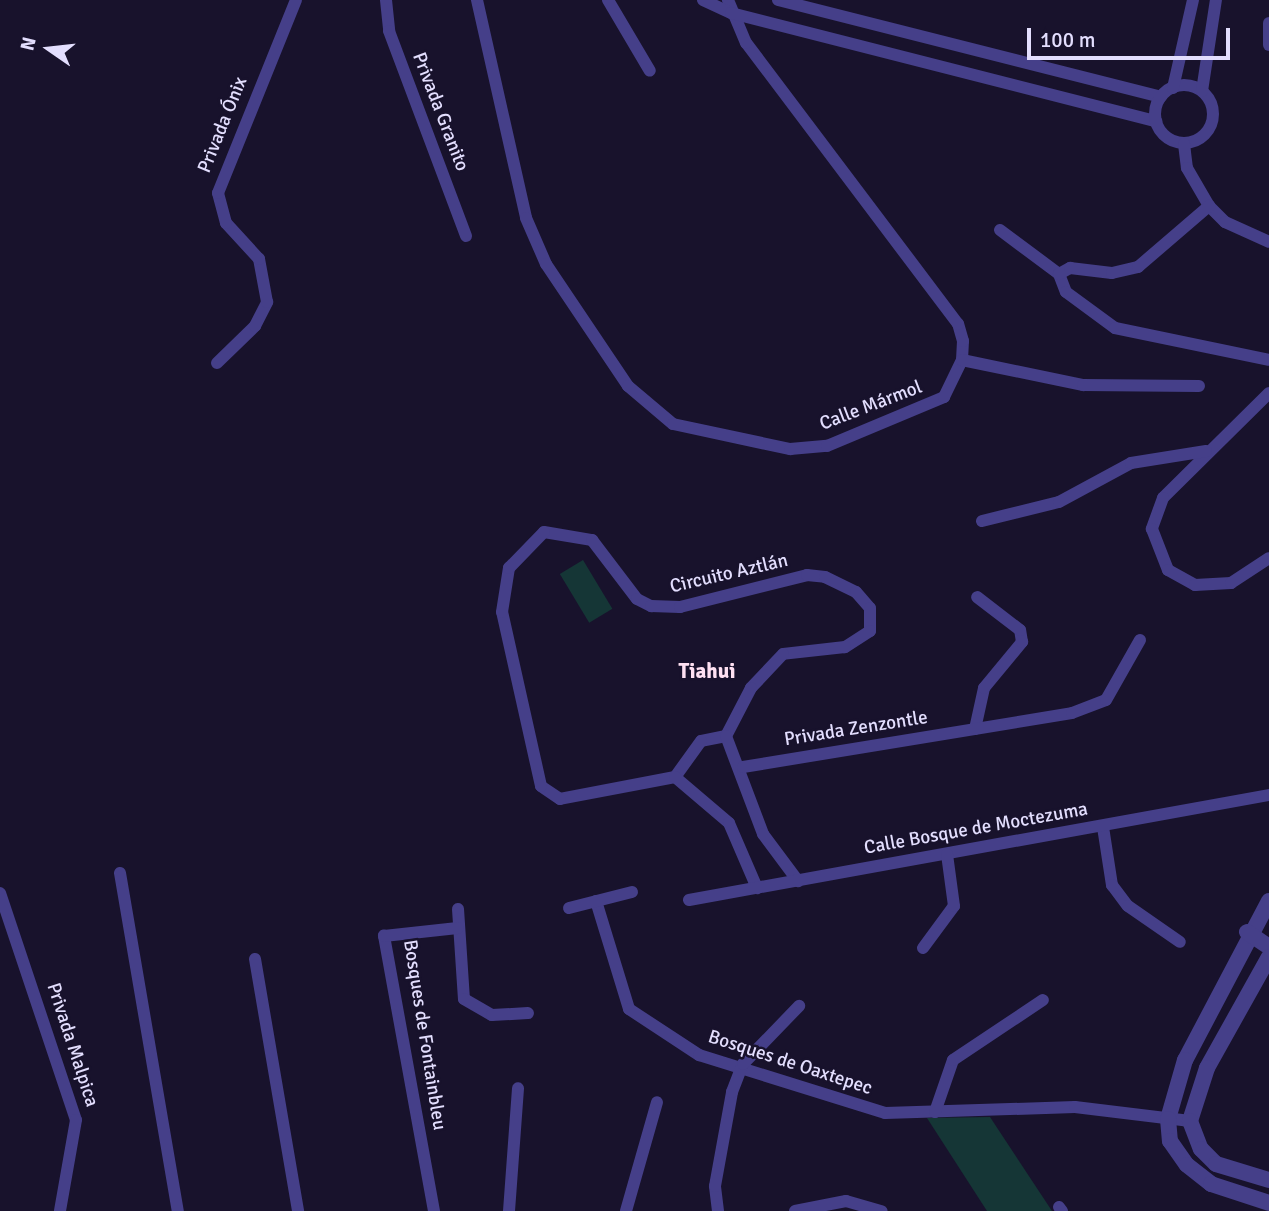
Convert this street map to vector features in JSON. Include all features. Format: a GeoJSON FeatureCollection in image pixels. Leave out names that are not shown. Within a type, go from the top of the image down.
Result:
{"type":"FeatureCollection","features":[{"type":"Feature","properties":{"kind":"street","name":"Privada Ónix"},"geometry":{"type":"LineString","coordinates":[[217,363],[255,326],[267,302],[259,259],[226,223],[218,193],[296,0]]}},
{"type":"Feature","properties":{"kind":"street","name":"Privada Granito"},"geometry":{"type":"LineString","coordinates":[[386,0],[389,31],[466,236]]}},
{"type":"Feature","properties":{"kind":"street","name":"Calle Mármol"},"geometry":{"type":"LineString","coordinates":[[477,0],[526,218],[587,332],[647,407],[673,424],[724,438],[790,449],[827,446],[944,397],[962,360]]}},
{"type":"Feature","properties":{"kind":"street"},"geometry":{"type":"LineString","coordinates":[[608,0],[650,71]]}},
{"type":"Feature","properties":{"kind":"street"},"geometry":{"type":"LineString","coordinates":[[703,0],[1156,121]]}},
{"type":"Feature","properties":{"kind":"street"},"geometry":{"type":"LineString","coordinates":[[778,0],[1161,97]]}},
{"type":"Feature","properties":{"kind":"street"},"geometry":{"type":"LineString","coordinates":[[1193,0],[1173,88],[1161,97],[1156,121],[1166,138],[1184,144],[1198,140],[1211,124],[1211,103],[1202,91],[1216,0]]}},
{"type":"Feature","properties":{"kind":"street"},"geometry":{"type":"LineString","coordinates":[[730,7],[746,43],[958,324],[962,360],[1083,385],[1199,386]]}},
{"type":"Feature","properties":{"kind":"street"},"geometry":{"type":"LineString","coordinates":[[1269,23],[1269,45]]}},
{"type":"Feature","properties":{"kind":"street"},"geometry":{"type":"LineString","coordinates":[[1173,88],[1202,91]]}},
{"type":"Feature","properties":{"kind":"street"},"geometry":{"type":"LineString","coordinates":[[1184,144],[1187,168],[1209,206],[1225,222],[1269,242]]}},
{"type":"Feature","properties":{"kind":"street"},"geometry":{"type":"LineString","coordinates":[[1059,274],[1070,268],[1112,272],[1138,267],[1209,206]]}},
{"type":"Feature","properties":{"kind":"street"},"geometry":{"type":"LineString","coordinates":[[1000,230],[1059,274],[1066,292],[1115,328],[1269,360]]}},
{"type":"Feature","properties":{"kind":"street"},"geometry":{"type":"LineString","coordinates":[[1269,393],[1206,451],[1156,512],[1159,558],[1180,580],[1216,588],[1269,558]]}},
{"type":"Feature","properties":{"kind":"street"},"geometry":{"type":"LineString","coordinates":[[982,521],[1059,502],[1131,463],[1206,451]]}},
{"type":"Feature","properties":{"kind":"street","name":"Circuito Aztlán"},"geometry":{"type":"LineString","coordinates":[[675,777],[560,799],[541,786],[502,612],[509,568],[536,539],[562,531],[592,540],[637,599],[659,608],[807,575],[856,592],[873,619],[865,638],[783,654],[751,688],[726,736]]}},
{"type":"Feature","properties":{"kind":"street"},"geometry":{"type":"LineString","coordinates":[[975,729],[984,688],[1022,642],[1020,630],[977,597]]}},
{"type":"Feature","properties":{"kind":"street","name":"Privada Zenzontle"},"geometry":{"type":"LineString","coordinates":[[743,767],[975,729],[1106,700],[1140,640]]}},
{"type":"Feature","properties":{"kind":"street"},"geometry":{"type":"LineString","coordinates":[[757,888],[729,823],[675,777],[701,741],[726,736],[743,767],[744,795],[763,834],[799,881]]}},
{"type":"Feature","properties":{"kind":"street","name":"Calle Bosque de Moctezuma"},"geometry":{"type":"LineString","coordinates":[[689,900],[1269,795]]}},
{"type":"Feature","properties":{"kind":"street"},"geometry":{"type":"LineString","coordinates":[[1103,827],[1112,885],[1128,906],[1180,942]]}},
{"type":"Feature","properties":{"kind":"street"},"geometry":{"type":"LineString","coordinates":[[923,948],[954,906],[947,854]]}},
{"type":"Feature","properties":{"kind":"street"},"geometry":{"type":"LineString","coordinates":[[120,873],[178,1211]]}},
{"type":"Feature","properties":{"kind":"street"},"geometry":{"type":"LineString","coordinates":[[569,908],[632,892]]}},
{"type":"Feature","properties":{"kind":"street","name":"Privada Malpica"},"geometry":{"type":"LineString","coordinates":[[0,893],[76,1120],[60,1211]]}},
{"type":"Feature","properties":{"kind":"street","name":"Bosques de Oaxtepec"},"geometry":{"type":"LineString","coordinates":[[596,901],[629,1009],[699,1055],[743,1065],[855,1107],[935,1112],[1075,1107],[1191,1121]]}},
{"type":"Feature","properties":{"kind":"street"},"geometry":{"type":"LineString","coordinates":[[1269,901],[1247,932],[1185,1060],[1168,1119],[1170,1141],[1187,1166],[1211,1184],[1269,1203]]}},
{"type":"Feature","properties":{"kind":"street"},"geometry":{"type":"LineString","coordinates":[[458,909],[464,999],[471,1009],[528,1013]]}},
{"type":"Feature","properties":{"kind":"street","name":"Bosques de Fontainbleu"},"geometry":{"type":"LineString","coordinates":[[434,1211],[384,936],[458,928]]}},
{"type":"Feature","properties":{"kind":"street"},"geometry":{"type":"LineString","coordinates":[[1247,932],[1269,947]]}},
{"type":"Feature","properties":{"kind":"street"},"geometry":{"type":"LineString","coordinates":[[1269,957],[1207,1068],[1191,1121],[1200,1149],[1216,1164],[1269,1180]]}},
{"type":"Feature","properties":{"kind":"street"},"geometry":{"type":"LineString","coordinates":[[255,959],[298,1211]]}},
{"type":"Feature","properties":{"kind":"street"},"geometry":{"type":"LineString","coordinates":[[1226,980],[1251,993]]}},
{"type":"Feature","properties":{"kind":"street"},"geometry":{"type":"LineString","coordinates":[[935,1112],[953,1060],[1042,1000]]}},
{"type":"Feature","properties":{"kind":"street"},"geometry":{"type":"LineString","coordinates":[[718,1211],[715,1186],[743,1065],[799,1006]]}},
{"type":"Feature","properties":{"kind":"street"},"geometry":{"type":"LineString","coordinates":[[509,1211],[518,1088]]}},
{"type":"Feature","properties":{"kind":"street"},"geometry":{"type":"LineString","coordinates":[[626,1211],[657,1102]]}},
{"type":"Feature","properties":{"kind":"street"},"geometry":{"type":"LineString","coordinates":[[795,1211],[846,1201],[882,1211]]}},
{"type":"Feature","properties":{"kind":"green space"},"geometry":{"type":"Polygon","coordinates":[[[583,560],[612,609],[589,623],[560,574],[583,560]]]}},
{"type":"Feature","properties":{"kind":"green space"},"geometry":{"type":"Polygon","coordinates":[[[990,1117],[1052,1211],[987,1211],[927,1118],[990,1117]]]}},
{"type":"Feature","properties":{"kind":"district","name":"Tiahui"},"geometry":{"type":"Point","coordinates":[707,671]}}]}
